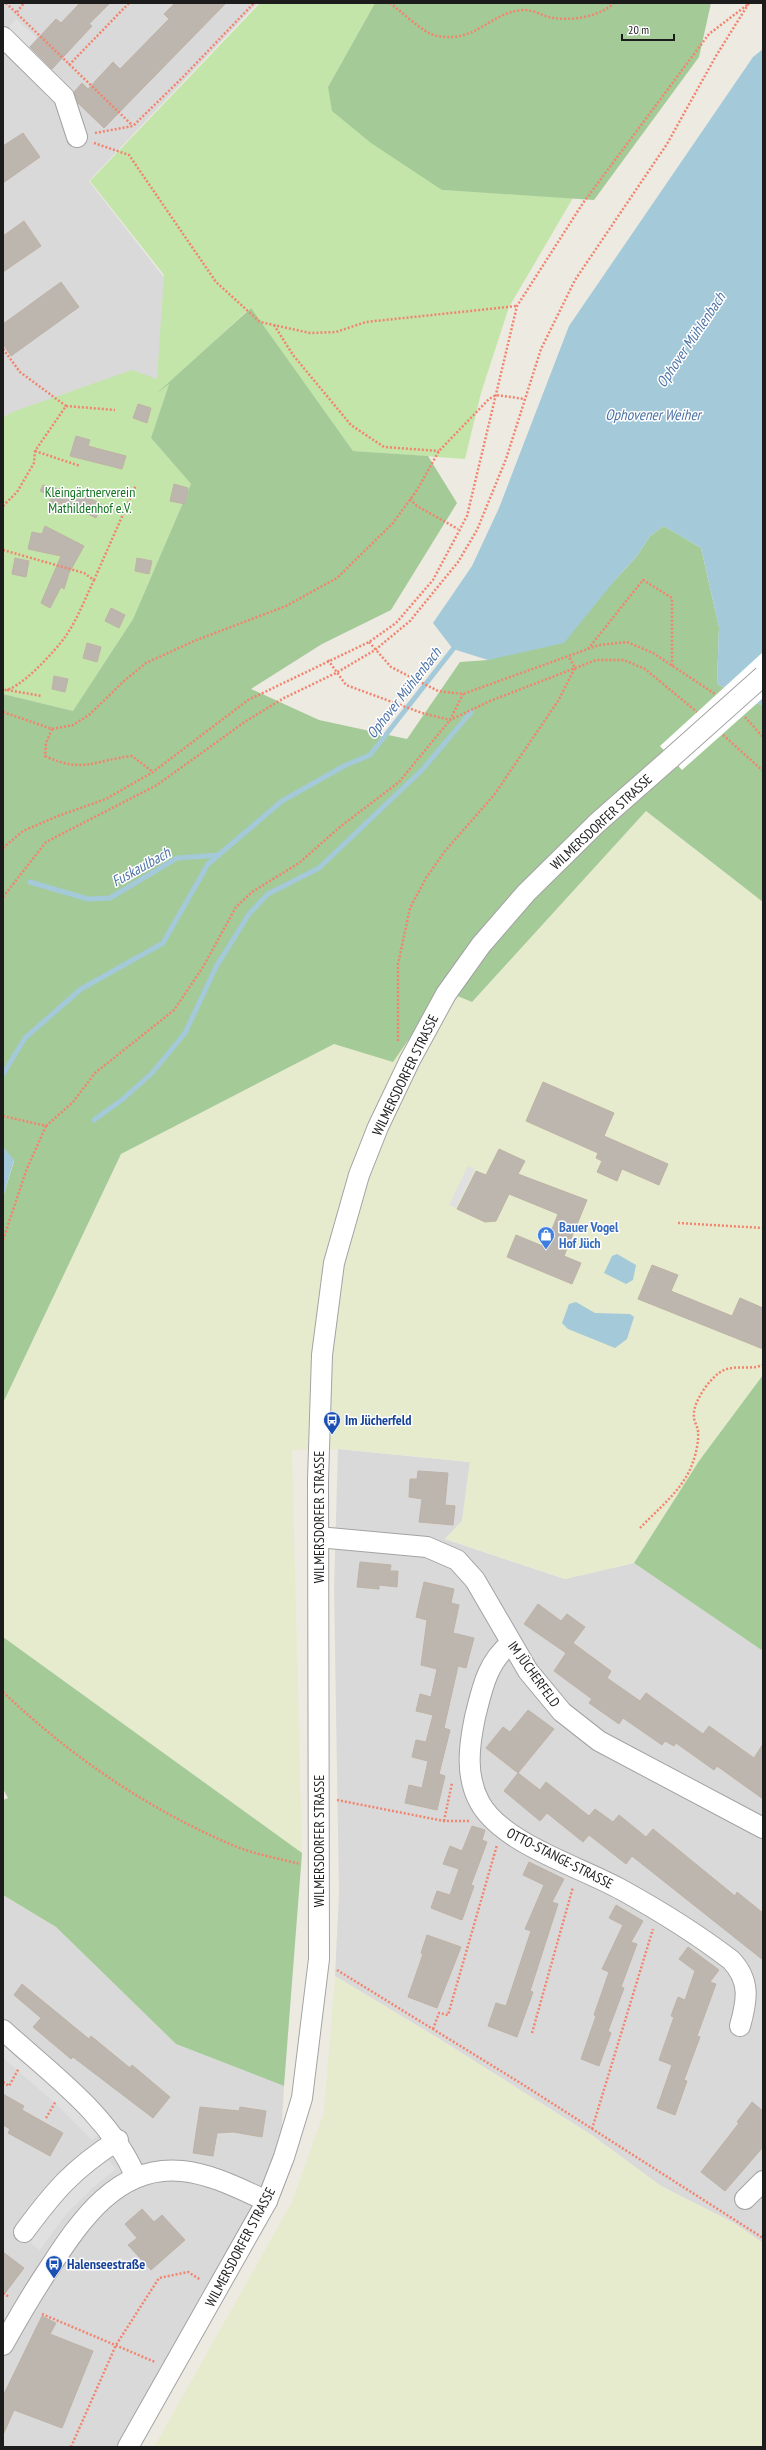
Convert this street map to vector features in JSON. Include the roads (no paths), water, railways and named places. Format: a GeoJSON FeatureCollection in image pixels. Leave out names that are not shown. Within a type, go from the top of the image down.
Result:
{"type":"FeatureCollection","features":[{"type":"Feature","properties":{"kind":"street"},"geometry":{"type":"LineString","coordinates":[[3,37],[64,97],[77,137]]}},
{"type":"Feature","properties":{"kind":"street","name":"WILMERSDORFER STRASSE"},"geometry":{"type":"LineString","coordinates":[[128,2447],[267,2201],[284,2157],[302,2098],[319,1959],[320,1800],[318,1537],[322,1355],[334,1263],[359,1175],[378,1127],[410,1060],[446,994],[481,945],[526,893],[598,823],[763,676]]}},
{"type":"Feature","properties":{"kind":"street","name":"IM JÜCHERFELD"},"geometry":{"type":"LineString","coordinates":[[318,1537],[427,1547],[452,1557],[461,1564],[475,1580],[511,1643],[547,1695],[562,1712],[581,1729],[599,1741],[763,1828]]}},
{"type":"Feature","properties":{"kind":"street","name":"OTTO-STANGE-STRASSE"},"geometry":{"type":"LineString","coordinates":[[511,1643],[496,1657],[487,1674],[470,1742],[470,1770],[474,1790],[490,1816],[504,1831],[658,1911],[711,1945],[738,1968],[746,1986],[747,1996],[740,2026]]}},
{"type":"Feature","properties":{"kind":"street"},"geometry":{"type":"LineString","coordinates":[[3,2030],[66,2084],[118,2140],[126,2153],[136,2177]]}},
{"type":"Feature","properties":{"kind":"street"},"geometry":{"type":"LineString","coordinates":[[24,2232],[66,2179],[89,2159],[118,2140]]}},
{"type":"Feature","properties":{"kind":"street"},"geometry":{"type":"LineString","coordinates":[[3,2345],[24,2307],[85,2215],[103,2198],[136,2177],[180,2171],[203,2175],[267,2201]]}},
{"type":"Feature","properties":{"kind":"street"},"geometry":{"type":"LineString","coordinates":[[745,2199],[763,2181]]}},
{"type":"Feature","properties":{"kind":"water","name":"Ophovener Weiher"},"geometry":{"type":"Polygon","coordinates":[[[763,49],[763,706],[717,684],[719,627],[701,548],[664,526],[650,536],[637,556],[615,580],[564,643],[488,660],[453,649],[433,623],[472,566],[499,508],[569,326],[753,57],[763,49]]]}},
{"type":"Feature","properties":{"kind":"water"},"geometry":{"type":"Polygon","coordinates":[[[3,1147],[14,1160],[3,1197],[3,1147]]]}},
{"type":"Feature","properties":{"kind":"water"},"geometry":{"type":"Polygon","coordinates":[[[617,1254],[636,1265],[633,1280],[626,1284],[604,1273],[612,1256],[617,1254]]]}},
{"type":"Feature","properties":{"kind":"water"},"geometry":{"type":"Polygon","coordinates":[[[576,1302],[595,1313],[630,1314],[634,1317],[627,1339],[615,1348],[568,1329],[562,1323],[569,1304],[576,1302]]]}},
{"type":"Feature","properties":{"kind":"waterway","name":"Fuskaulbach"},"geometry":{"type":"LineString","coordinates":[[3,1074],[25,1038],[81,989],[163,943],[208,864],[282,801],[344,766],[370,755],[457,644]]}},
{"type":"Feature","properties":{"kind":"waterway"},"geometry":{"type":"LineString","coordinates":[[94,1120],[123,1099],[152,1073],[185,1033],[216,967],[249,914],[268,894],[319,868],[422,770],[471,712]]}},
{"type":"Feature","properties":{"kind":"waterway","name":"Fuskaulbach"},"geometry":{"type":"LineString","coordinates":[[30,882],[88,899],[110,898],[177,858],[219,855]]}},
{"type":"Feature","properties":{"kind":"place","name":"Bauer Vogel Hof Jüch"},"geometry":{"type":"Point","coordinates":[546,1250]}},
{"type":"Feature","properties":{"kind":"place","name":"Im Jücherfeld"},"geometry":{"type":"Point","coordinates":[332,1435]}},
{"type":"Feature","properties":{"kind":"place","name":"Halenseestraße"},"geometry":{"type":"Point","coordinates":[54,2279]}},
{"type":"Feature","properties":{"kind":"water label","name":"Ophover Mühlenbach"},"geometry":{"type":"Point","coordinates":[691,340]}},
{"type":"Feature","properties":{"kind":"water label","name":"Ophover Mühlenbach"},"geometry":{"type":"Point","coordinates":[404,693]}},
{"type":"Feature","properties":{"kind":"park label","name":"Kleingärtnerverein Mathildenhof e.V."},"geometry":{"type":"Point","coordinates":[90,500]}}]}
